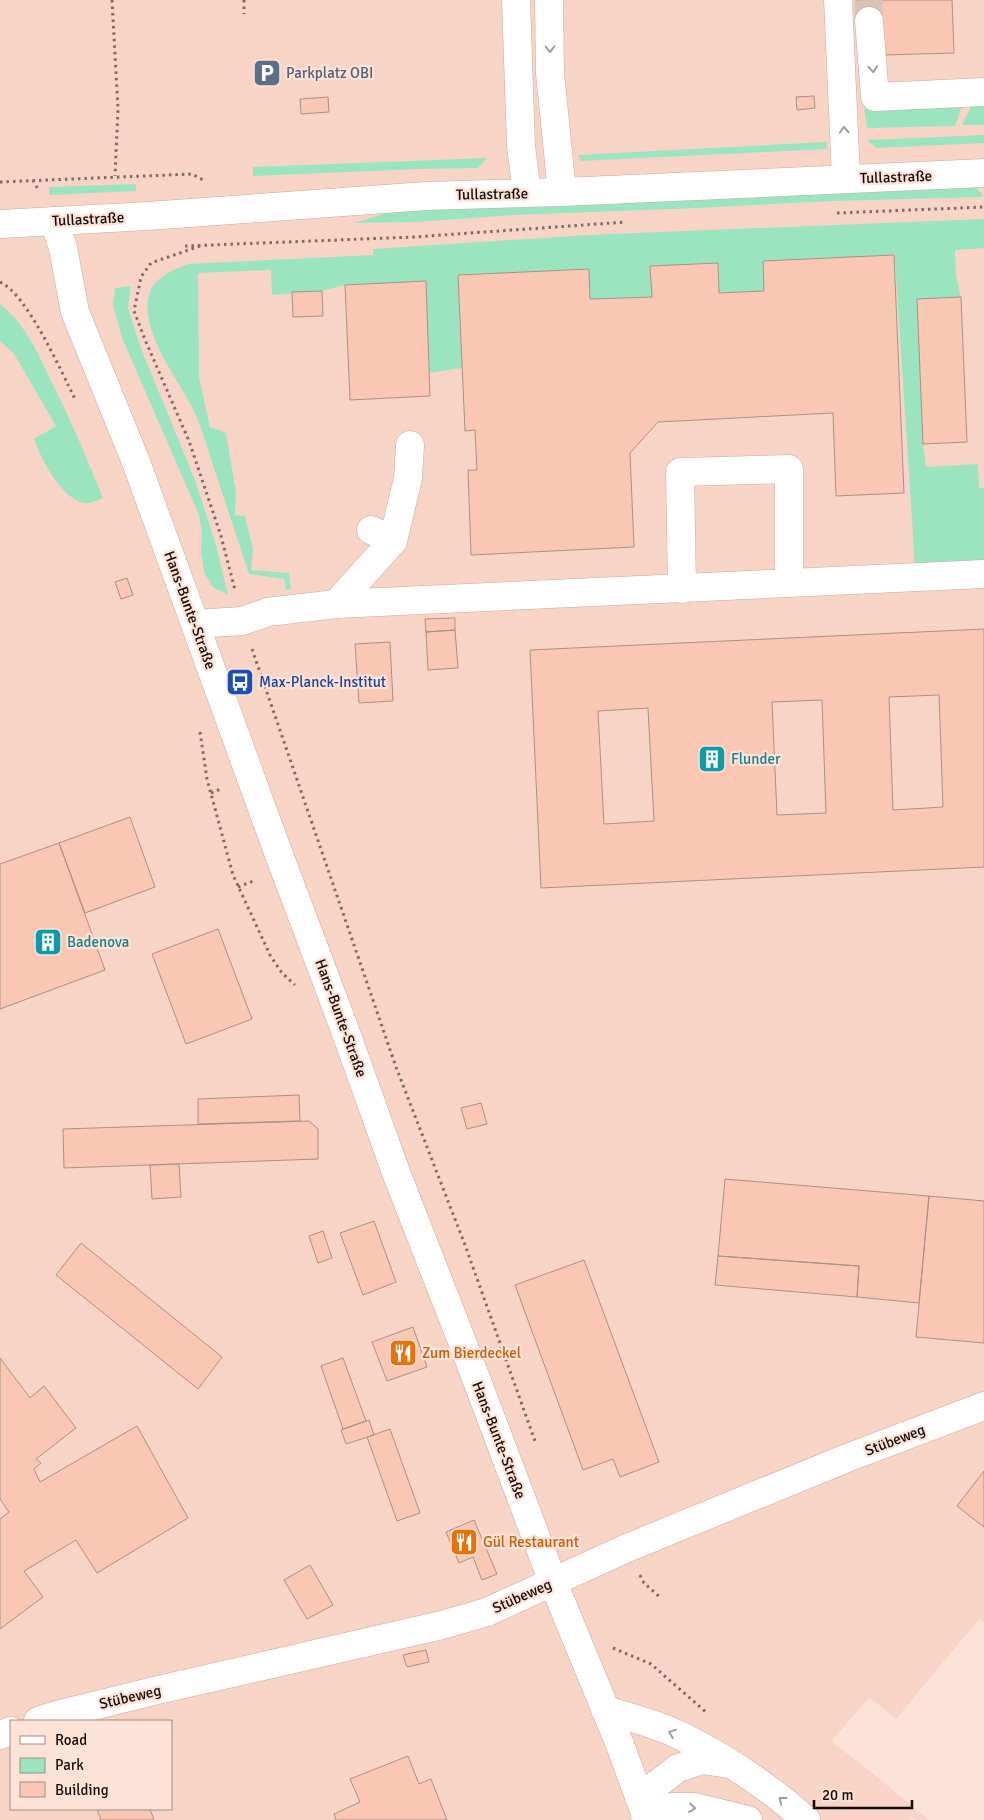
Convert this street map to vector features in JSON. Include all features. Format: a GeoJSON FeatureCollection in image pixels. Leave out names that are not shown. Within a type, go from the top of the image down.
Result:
{"type":"FeatureCollection","features":[{"type":"Feature","properties":{"kind":"street"},"geometry":{"type":"LineString","coordinates":[[516,0],[522,146],[527,193]]}},
{"type":"Feature","properties":{"kind":"street"},"geometry":{"type":"LineString","coordinates":[[549,0],[550,74],[562,192]]}},
{"type":"Feature","properties":{"kind":"street"},"geometry":{"type":"LineString","coordinates":[[838,0],[846,178]]}},
{"type":"Feature","properties":{"kind":"street"},"geometry":{"type":"LineString","coordinates":[[869,20],[875,97],[984,92]]}},
{"type":"Feature","properties":{"kind":"street","name":"Tullastraße"},"geometry":{"type":"LineString","coordinates":[[0,224],[148,216],[426,196],[562,192],[984,173]]}},
{"type":"Feature","properties":{"kind":"street","name":"Hans-Bunte-Straße"},"geometry":{"type":"LineString","coordinates":[[54,221],[63,248],[75,312],[136,462],[397,1175],[645,1812]]}},
{"type":"Feature","properties":{"kind":"street"},"geometry":{"type":"LineString","coordinates":[[336,604],[382,536],[408,478],[410,445]]}},
{"type":"Feature","properties":{"kind":"street"},"geometry":{"type":"LineString","coordinates":[[682,589],[680,472],[789,469],[789,583]]}},
{"type":"Feature","properties":{"kind":"street"},"geometry":{"type":"LineString","coordinates":[[195,624],[242,621],[268,612],[336,604],[984,574]]}},
{"type":"Feature","properties":{"kind":"street","name":"Stübeweg"},"geometry":{"type":"LineString","coordinates":[[41,1720],[140,1695],[442,1625],[487,1612],[612,1555],[847,1458],[984,1406]]}},
{"type":"Feature","properties":{"kind":"street"},"geometry":{"type":"LineString","coordinates":[[605,1710],[684,1738],[758,1781],[806,1820]]}},
{"type":"Feature","properties":{"kind":"street"},"geometry":{"type":"LineString","coordinates":[[645,1812],[678,1768],[702,1760],[730,1764]]}},
{"type":"Feature","properties":{"kind":"street"},"geometry":{"type":"LineString","coordinates":[[645,1812],[674,1807],[695,1808],[748,1820]]}},
{"type":"Feature","properties":{"kind":"path"},"geometry":{"type":"LineString","coordinates":[[112,0],[118,109],[115,176]]}},
{"type":"Feature","properties":{"kind":"path"},"geometry":{"type":"LineString","coordinates":[[244,0],[244,14]]}},
{"type":"Feature","properties":{"kind":"path"},"geometry":{"type":"LineString","coordinates":[[0,182],[192,174]]}},
{"type":"Feature","properties":{"kind":"path"},"geometry":{"type":"LineString","coordinates":[[828,213],[984,208]]}},
{"type":"Feature","properties":{"kind":"path"},"geometry":{"type":"LineString","coordinates":[[538,1448],[465,1245],[396,1067],[242,621],[221,536],[189,441],[134,311],[140,276],[151,263],[200,246],[414,237],[632,222]]}},
{"type":"Feature","properties":{"kind":"path"},"geometry":{"type":"LineString","coordinates":[[0,282],[6,284],[25,306],[75,400]]}},
{"type":"Feature","properties":{"kind":"path"},"geometry":{"type":"LineString","coordinates":[[200,730],[207,778],[233,875],[270,955],[282,973],[296,986]]}},
{"type":"Feature","properties":{"kind":"path"},"geometry":{"type":"LineString","coordinates":[[211,793],[228,786]]}},
{"type":"Feature","properties":{"kind":"path"},"geometry":{"type":"LineString","coordinates":[[644,1583],[661,1598]]}},
{"type":"Feature","properties":{"kind":"path"},"geometry":{"type":"LineString","coordinates":[[614,1655],[610,1646],[651,1664],[707,1713]]}},
{"type":"Feature","properties":{"kind":"shaded area"},"geometry":{"type":"Polygon","coordinates":[[[0,0],[984,0],[984,1623],[979,1619],[896,1719],[870,1698],[833,1739],[833,1743],[929,1820],[916,1820],[911,1816],[908,1820],[0,1820],[0,0]]]}},
{"type":"Feature","properties":{"kind":"green space"},"geometry":{"type":"Polygon","coordinates":[[[984,101],[984,125],[962,125],[973,102],[984,101]]]}},
{"type":"Feature","properties":{"kind":"green space"},"geometry":{"type":"Polygon","coordinates":[[[963,103],[955,126],[867,128],[864,109],[963,103]]]}},
{"type":"Feature","properties":{"kind":"green space"},"geometry":{"type":"Polygon","coordinates":[[[984,135],[984,143],[876,148],[867,140],[984,135]]]}},
{"type":"Feature","properties":{"kind":"green space"},"geometry":{"type":"Polygon","coordinates":[[[826,142],[827,149],[581,161],[578,155],[826,142]]]}},
{"type":"Feature","properties":{"kind":"green space"},"geometry":{"type":"Polygon","coordinates":[[[487,158],[478,168],[253,176],[253,167],[487,158]]]}},
{"type":"Feature","properties":{"kind":"green space"},"geometry":{"type":"Polygon","coordinates":[[[136,184],[136,191],[49,195],[49,187],[136,184]]]}},
{"type":"Feature","properties":{"kind":"green space"},"geometry":{"type":"Polygon","coordinates":[[[976,187],[984,197],[831,201],[515,215],[415,222],[354,223],[390,212],[430,207],[976,187]]]}},
{"type":"Feature","properties":{"kind":"green space"},"geometry":{"type":"Polygon","coordinates":[[[984,219],[984,248],[955,250],[956,276],[961,297],[918,299],[923,444],[926,467],[978,464],[979,488],[984,488],[984,564],[915,566],[894,246],[894,255],[763,261],[764,291],[719,293],[718,264],[650,266],[652,297],[590,299],[589,269],[458,275],[462,368],[429,373],[425,281],[345,285],[322,291],[272,295],[271,270],[198,273],[199,377],[210,427],[226,433],[236,493],[235,515],[245,516],[253,549],[251,570],[289,573],[291,589],[286,590],[284,579],[249,574],[197,418],[165,361],[152,331],[148,315],[148,300],[153,286],[163,276],[188,264],[373,255],[373,249],[587,235],[984,219]]]}},
{"type":"Feature","properties":{"kind":"green space"},"geometry":{"type":"Polygon","coordinates":[[[131,286],[128,308],[140,346],[195,480],[216,545],[228,595],[213,587],[204,572],[199,515],[122,338],[113,305],[115,288],[131,286]]]}},
{"type":"Feature","properties":{"kind":"green space"},"geometry":{"type":"Polygon","coordinates":[[[0,304],[17,321],[36,350],[72,425],[103,498],[87,503],[76,500],[67,494],[47,467],[34,439],[56,426],[14,354],[0,341],[0,304]]]}},
{"type":"Feature","properties":{"kind":"building"},"geometry":{"type":"Polygon","coordinates":[[[856,0],[881,0],[882,21],[857,21],[856,0]]]}},
{"type":"Feature","properties":{"kind":"building"},"geometry":{"type":"Polygon","coordinates":[[[881,0],[952,0],[954,53],[883,55],[881,0]]]}},
{"type":"Feature","properties":{"kind":"building"},"geometry":{"type":"Polygon","coordinates":[[[814,96],[815,108],[797,110],[796,97],[814,96]]]}},
{"type":"Feature","properties":{"kind":"building"},"geometry":{"type":"Polygon","coordinates":[[[328,97],[329,112],[301,114],[300,99],[328,97]]]}},
{"type":"Feature","properties":{"kind":"building"},"geometry":{"type":"Polygon","coordinates":[[[894,255],[904,493],[836,496],[833,413],[658,422],[630,453],[634,547],[471,555],[468,470],[477,470],[475,430],[465,431],[458,275],[589,269],[590,299],[652,297],[650,266],[718,263],[719,293],[764,291],[763,261],[894,255]]]}},
{"type":"Feature","properties":{"kind":"building"},"geometry":{"type":"Polygon","coordinates":[[[426,281],[430,396],[350,400],[345,285],[426,281]]]}},
{"type":"Feature","properties":{"kind":"building"},"geometry":{"type":"Polygon","coordinates":[[[322,291],[323,316],[293,317],[292,292],[322,291]]]}},
{"type":"Feature","properties":{"kind":"building"},"geometry":{"type":"Polygon","coordinates":[[[961,297],[967,442],[923,444],[917,299],[961,297]]]}},
{"type":"Feature","properties":{"kind":"building"},"geometry":{"type":"Polygon","coordinates":[[[127,578],[133,595],[121,599],[115,582],[127,578]]]}},
{"type":"Feature","properties":{"kind":"building"},"geometry":{"type":"Polygon","coordinates":[[[455,618],[455,630],[426,632],[425,619],[455,618]]]}},
{"type":"Feature","properties":{"kind":"building","name":"Flunder"},"geometry":{"type":"Polygon","coordinates":[[[984,629],[984,867],[541,888],[530,650],[984,629]],[[939,695],[889,697],[893,810],[943,807],[939,695]],[[822,700],[772,702],[777,815],[826,813],[822,700]],[[648,708],[598,711],[604,824],[654,821],[648,708]]]}},
{"type":"Feature","properties":{"kind":"building"},"geometry":{"type":"Polygon","coordinates":[[[455,630],[458,668],[428,670],[426,632],[455,630]]]}},
{"type":"Feature","properties":{"kind":"building"},"geometry":{"type":"Polygon","coordinates":[[[390,642],[393,701],[359,703],[355,644],[390,642]]]}},
{"type":"Feature","properties":{"kind":"building"},"geometry":{"type":"Polygon","coordinates":[[[130,817],[155,887],[85,913],[59,843],[130,817]]]}},
{"type":"Feature","properties":{"kind":"building","name":"Badenova"},"geometry":{"type":"Polygon","coordinates":[[[59,843],[105,970],[0,1009],[0,864],[59,843]]]}},
{"type":"Feature","properties":{"kind":"building"},"geometry":{"type":"Polygon","coordinates":[[[218,929],[252,1019],[186,1044],[152,954],[218,929]]]}},
{"type":"Feature","properties":{"kind":"building"},"geometry":{"type":"Polygon","coordinates":[[[299,1095],[300,1121],[198,1124],[198,1099],[299,1095]]]}},
{"type":"Feature","properties":{"kind":"building"},"geometry":{"type":"Polygon","coordinates":[[[481,1103],[487,1124],[467,1129],[461,1108],[481,1103]]]}},
{"type":"Feature","properties":{"kind":"building"},"geometry":{"type":"Polygon","coordinates":[[[309,1121],[318,1129],[318,1159],[64,1168],[63,1129],[309,1121]]]}},
{"type":"Feature","properties":{"kind":"building"},"geometry":{"type":"Polygon","coordinates":[[[179,1164],[181,1197],[152,1199],[150,1165],[179,1164]]]}},
{"type":"Feature","properties":{"kind":"building"},"geometry":{"type":"Polygon","coordinates":[[[725,1179],[929,1196],[919,1303],[857,1297],[859,1266],[718,1256],[725,1179]]]}},
{"type":"Feature","properties":{"kind":"building"},"geometry":{"type":"Polygon","coordinates":[[[929,1196],[984,1201],[984,1343],[916,1337],[929,1196]]]}},
{"type":"Feature","properties":{"kind":"building"},"geometry":{"type":"Polygon","coordinates":[[[374,1221],[396,1282],[363,1295],[340,1233],[374,1221]]]}},
{"type":"Feature","properties":{"kind":"building"},"geometry":{"type":"Polygon","coordinates":[[[323,1231],[332,1258],[318,1263],[309,1236],[323,1231]]]}},
{"type":"Feature","properties":{"kind":"building"},"geometry":{"type":"Polygon","coordinates":[[[81,1243],[222,1357],[198,1389],[56,1275],[81,1243]]]}},
{"type":"Feature","properties":{"kind":"building"},"geometry":{"type":"Polygon","coordinates":[[[718,1256],[859,1266],[857,1297],[715,1285],[718,1256]]]}},
{"type":"Feature","properties":{"kind":"building"},"geometry":{"type":"Polygon","coordinates":[[[584,1260],[659,1462],[620,1477],[613,1459],[583,1470],[515,1285],[584,1260]]]}},
{"type":"Feature","properties":{"kind":"building"},"geometry":{"type":"Polygon","coordinates":[[[413,1327],[427,1367],[387,1381],[372,1342],[413,1327]]]}},
{"type":"Feature","properties":{"kind":"building"},"geometry":{"type":"Polygon","coordinates":[[[0,1358],[30,1398],[44,1386],[76,1428],[36,1459],[41,1463],[34,1469],[40,1482],[137,1426],[188,1518],[97,1573],[76,1540],[24,1571],[43,1597],[0,1629],[0,1519],[9,1512],[0,1499],[0,1358]]]}},
{"type":"Feature","properties":{"kind":"building"},"geometry":{"type":"Polygon","coordinates":[[[343,1358],[366,1421],[343,1429],[321,1366],[343,1358]]]}},
{"type":"Feature","properties":{"kind":"building"},"geometry":{"type":"Polygon","coordinates":[[[369,1420],[374,1435],[346,1444],[341,1430],[369,1420]]]}},
{"type":"Feature","properties":{"kind":"building"},"geometry":{"type":"Polygon","coordinates":[[[390,1429],[420,1513],[397,1521],[367,1437],[390,1429]]]}},
{"type":"Feature","properties":{"kind":"building"},"geometry":{"type":"Polygon","coordinates":[[[984,1471],[984,1527],[957,1506],[984,1471]]]}},
{"type":"Feature","properties":{"kind":"building"},"geometry":{"type":"Polygon","coordinates":[[[474,1520],[497,1574],[482,1580],[473,1557],[459,1563],[446,1532],[474,1520]]]}},
{"type":"Feature","properties":{"kind":"building"},"geometry":{"type":"Polygon","coordinates":[[[310,1565],[333,1605],[307,1619],[284,1580],[310,1565]]]}},
{"type":"Feature","properties":{"kind":"building"},"geometry":{"type":"Polygon","coordinates":[[[426,1650],[429,1662],[407,1667],[403,1655],[426,1650]]]}},
{"type":"Feature","properties":{"kind":"building"},"geometry":{"type":"Polygon","coordinates":[[[408,1756],[419,1784],[431,1779],[447,1820],[336,1820],[334,1814],[360,1802],[350,1779],[408,1756]]]}},
{"type":"Feature","properties":{"kind":"building"},"geometry":{"type":"Polygon","coordinates":[[[97,1810],[150,1810],[154,1820],[101,1820],[97,1810]]]}},
{"type":"Feature","properties":{"kind":"tunnel"},"geometry":{"type":"LineString","coordinates":[[868,0],[869,21]]}},
{"type":"Feature","properties":{"kind":"place","name":"Parkplatz OBI"},"geometry":{"type":"Point","coordinates":[267,73]}},
{"type":"Feature","properties":{"kind":"place","name":"Max-Planck-Institut"},"geometry":{"type":"Point","coordinates":[240,682]}},
{"type":"Feature","properties":{"kind":"place","name":"Flunder"},"geometry":{"type":"Point","coordinates":[712,759]}},
{"type":"Feature","properties":{"kind":"place","name":"Badenova"},"geometry":{"type":"Point","coordinates":[48,942]}},
{"type":"Feature","properties":{"kind":"place","name":"Zum Bierdeckel"},"geometry":{"type":"Point","coordinates":[403,1353]}},
{"type":"Feature","properties":{"kind":"place","name":"Gül Restaurant"},"geometry":{"type":"Point","coordinates":[464,1542]}}]}
